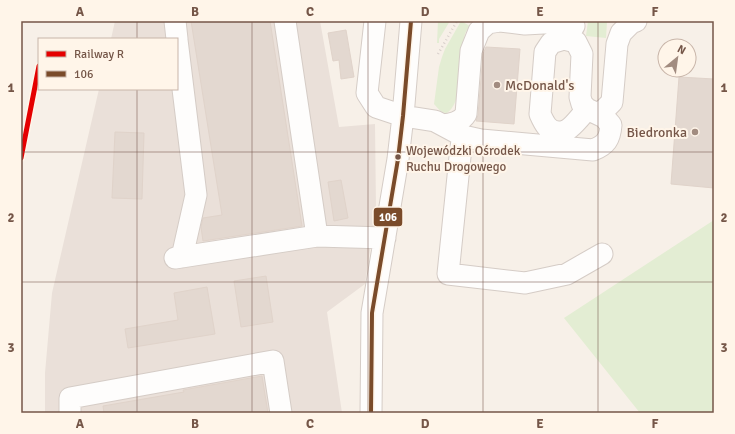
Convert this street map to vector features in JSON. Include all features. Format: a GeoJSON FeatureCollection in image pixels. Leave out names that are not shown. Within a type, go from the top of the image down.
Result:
{"type":"FeatureCollection","features":[{"type":"Feature","properties":{"kind":"street"},"geometry":{"type":"LineString","coordinates":[[175,21],[177,38]]}},
{"type":"Feature","properties":{"kind":"street"},"geometry":{"type":"LineString","coordinates":[[285,21],[317,236]]}},
{"type":"Feature","properties":{"kind":"street"},"geometry":{"type":"LineString","coordinates":[[375,21],[367,93],[376,107],[403,116],[435,121],[463,136],[481,140],[593,150],[602,146],[611,132],[611,125],[604,116],[593,112],[582,104],[580,97],[582,39],[570,24],[562,22],[525,24],[500,21],[489,22],[479,31],[471,51],[466,114],[464,118],[455,123],[443,125]]}},
{"type":"Feature","properties":{"kind":"street"},"geometry":{"type":"LineString","coordinates":[[370,413],[372,313],[398,159],[411,21]]}},
{"type":"Feature","properties":{"kind":"street"},"geometry":{"type":"LineString","coordinates":[[403,116],[424,21]]}},
{"type":"Feature","properties":{"kind":"street"},"geometry":{"type":"LineString","coordinates":[[582,54],[576,42],[564,39],[551,43],[545,52],[540,114],[548,129],[556,132],[565,131],[593,112],[606,108],[612,102],[617,44],[621,33],[630,23],[636,21]]}},
{"type":"Feature","properties":{"kind":"street"},"geometry":{"type":"LineString","coordinates":[[178,48],[196,195],[179,257],[317,236],[385,238]]}},
{"type":"Feature","properties":{"kind":"street"},"geometry":{"type":"LineString","coordinates":[[463,136],[448,274],[525,283],[567,274],[602,254]]}},
{"type":"Feature","properties":{"kind":"street"},"geometry":{"type":"LineString","coordinates":[[70,413],[70,398],[273,361],[282,413]]}},
{"type":"Feature","properties":{"kind":"path"},"geometry":{"type":"LineString","coordinates":[[438,54],[457,21]]}},
{"type":"Feature","properties":{"kind":"shaded area"},"geometry":{"type":"Polygon","coordinates":[[[115,21],[320,21],[339,127],[375,124],[376,209],[365,284],[327,312],[342,413],[45,413],[45,373],[52,293],[99,90],[178,90],[178,38],[111,38],[115,21]]]}},
{"type":"Feature","properties":{"kind":"green space"},"geometry":{"type":"Polygon","coordinates":[[[438,21],[450,21],[439,39],[439,43],[437,43],[438,21]]]}},
{"type":"Feature","properties":{"kind":"green space"},"geometry":{"type":"Polygon","coordinates":[[[461,21],[470,26],[465,33],[463,41],[458,94],[450,110],[444,113],[434,104],[439,67],[445,49],[461,21]]]}},
{"type":"Feature","properties":{"kind":"green space"},"geometry":{"type":"Polygon","coordinates":[[[588,21],[618,21],[607,22],[606,38],[586,36],[588,21]]]}},
{"type":"Feature","properties":{"kind":"green space"},"geometry":{"type":"Polygon","coordinates":[[[714,220],[714,413],[640,413],[564,318],[714,220]]]}},
{"type":"Feature","properties":{"kind":"building"},"geometry":{"type":"Polygon","coordinates":[[[191,21],[270,21],[302,226],[203,241],[201,227],[203,218],[222,215],[191,21]]]}},
{"type":"Feature","properties":{"kind":"building"},"geometry":{"type":"Polygon","coordinates":[[[346,30],[354,77],[341,79],[339,60],[333,61],[328,33],[346,30]]]}},
{"type":"Feature","properties":{"kind":"building","name":"McDonald's"},"geometry":{"type":"Polygon","coordinates":[[[486,47],[520,49],[514,124],[476,121],[478,115],[483,54],[486,47]]]}},
{"type":"Feature","properties":{"kind":"building","name":"Biedronka"},"geometry":{"type":"Polygon","coordinates":[[[679,78],[714,79],[714,188],[671,184],[679,78]]]}},
{"type":"Feature","properties":{"kind":"building"},"geometry":{"type":"Polygon","coordinates":[[[115,132],[144,133],[142,199],[112,198],[115,132]]]}},
{"type":"Feature","properties":{"kind":"building"},"geometry":{"type":"Polygon","coordinates":[[[341,180],[348,218],[334,221],[328,182],[341,180]]]}},
{"type":"Feature","properties":{"kind":"building"},"geometry":{"type":"Polygon","coordinates":[[[266,276],[273,322],[241,327],[234,281],[266,276]]]}},
{"type":"Feature","properties":{"kind":"building"},"geometry":{"type":"Polygon","coordinates":[[[207,287],[215,334],[128,348],[125,329],[178,320],[174,293],[207,287]]]}},
{"type":"Feature","properties":{"kind":"building"},"geometry":{"type":"Polygon","coordinates":[[[262,376],[268,413],[104,413],[103,406],[184,392],[183,390],[262,376]]]}},
{"type":"Feature","properties":{"kind":"rail line","name":"R"},"geometry":{"type":"LineString","coordinates":[[21,158],[38,71]]}},
{"type":"Feature","properties":{"kind":"transit line","name":"106"},"geometry":{"type":"LineString","coordinates":[[371,413],[372,313],[398,159],[411,21]]}},
{"type":"Feature","properties":{"kind":"place","name":"McDonald's"},"geometry":{"type":"Point","coordinates":[497,85]}},
{"type":"Feature","properties":{"kind":"place","name":"Biedronka"},"geometry":{"type":"Point","coordinates":[695,132]}},
{"type":"Feature","properties":{"kind":"place","name":"Wojewódzki Ośrodek Ruchu Drogowego"},"geometry":{"type":"Point","coordinates":[398,157]}}]}
